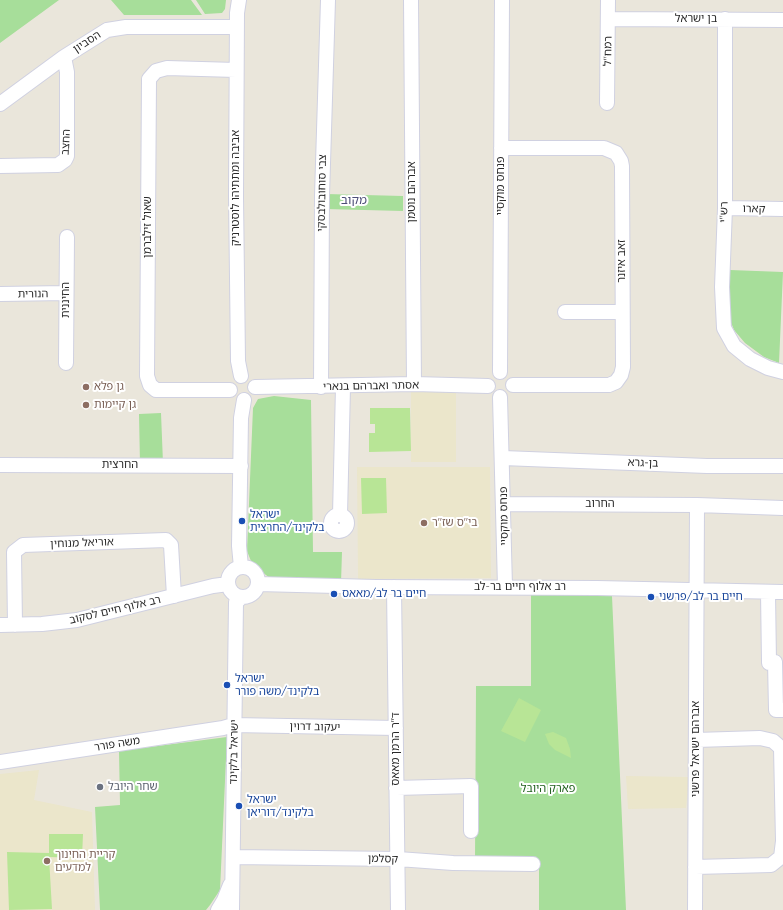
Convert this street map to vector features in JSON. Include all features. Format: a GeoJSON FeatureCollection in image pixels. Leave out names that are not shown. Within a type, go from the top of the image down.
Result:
{"type":"FeatureCollection","features":[{"type":"Feature","properties":{"kind":"street","name":"אביבה ומתתיהו לוסטרניק"},"geometry":{"type":"LineString","coordinates":[[239,0],[236,70],[238,361],[241,376]]}},
{"type":"Feature","properties":{"kind":"street","name":"צבי סוחובולבסקי"},"geometry":{"type":"LineString","coordinates":[[321,387],[322,196],[328,0]]}},
{"type":"Feature","properties":{"kind":"street","name":"אברהם נוטמן"},"geometry":{"type":"LineString","coordinates":[[411,0],[414,384]]}},
{"type":"Feature","properties":{"kind":"street","name":"פנחס מוקסיי"},"geometry":{"type":"LineString","coordinates":[[500,372],[502,0]]}},
{"type":"Feature","properties":{"kind":"street","name":"רמח\"ל"},"geometry":{"type":"LineString","coordinates":[[607,103],[608,0]]}},
{"type":"Feature","properties":{"kind":"street","name":"בן ישראל"},"geometry":{"type":"LineString","coordinates":[[609,19],[783,20]]}},
{"type":"Feature","properties":{"kind":"street","name":"רש\"י"},"geometry":{"type":"LineString","coordinates":[[725,19],[725,208],[722,287],[724,328],[734,346],[750,359],[768,368],[783,372]]}},
{"type":"Feature","properties":{"kind":"street","name":"הסביון"},"geometry":{"type":"LineString","coordinates":[[0,104],[101,32],[126,27],[237,27]]}},
{"type":"Feature","properties":{"kind":"street","name":"החצב"},"geometry":{"type":"LineString","coordinates":[[0,166],[58,164],[66,160],[68,72],[64,57]]}},
{"type":"Feature","properties":{"kind":"street","name":"שאול זילברמן"},"geometry":{"type":"LineString","coordinates":[[230,390],[162,391],[153,388],[149,381],[149,79],[156,71],[167,68],[236,70]]}},
{"type":"Feature","properties":{"kind":"street","name":"זאב איזנר"},"geometry":{"type":"LineString","coordinates":[[502,148],[604,148],[616,152],[620,156],[622,166],[623,367],[621,375],[616,382],[609,385],[513,385]]}},
{"type":"Feature","properties":{"kind":"street","name":"קארו"},"geometry":{"type":"LineString","coordinates":[[725,208],[783,210]]}},
{"type":"Feature","properties":{"kind":"street","name":"החיננית"},"geometry":{"type":"LineString","coordinates":[[66,363],[67,237]]}},
{"type":"Feature","properties":{"kind":"street","name":"הנורית"},"geometry":{"type":"LineString","coordinates":[[0,294],[66,293]]}},
{"type":"Feature","properties":{"kind":"street"},"geometry":{"type":"LineString","coordinates":[[565,312],[622,312]]}},
{"type":"Feature","properties":{"kind":"street"},"geometry":{"type":"LineString","coordinates":[[500,372],[510,377],[513,385],[509,394],[500,397],[493,395],[488,386],[490,377],[500,372]]}},
{"type":"Feature","properties":{"kind":"street"},"geometry":{"type":"LineString","coordinates":[[241,376],[249,377],[255,387],[251,397],[244,400],[237,399],[230,390],[232,382],[241,376]]}},
{"type":"Feature","properties":{"kind":"street","name":"אסתר ואברהם בנארי"},"geometry":{"type":"LineString","coordinates":[[255,387],[343,387],[414,384],[488,386]]}},
{"type":"Feature","properties":{"kind":"street"},"geometry":{"type":"LineString","coordinates":[[340,515],[343,387]]}},
{"type":"Feature","properties":{"kind":"street","name":"פנחס מוקסיי"},"geometry":{"type":"LineString","coordinates":[[500,397],[503,458],[505,587]]}},
{"type":"Feature","properties":{"kind":"street"},"geometry":{"type":"LineString","coordinates":[[242,567],[239,546],[241,418],[244,400]]}},
{"type":"Feature","properties":{"kind":"street","name":"בן-גרא"},"geometry":{"type":"LineString","coordinates":[[503,458],[707,466],[783,466]]}},
{"type":"Feature","properties":{"kind":"street","name":"החרצית"},"geometry":{"type":"LineString","coordinates":[[0,465],[241,466]]}},
{"type":"Feature","properties":{"kind":"street","name":"החרוב"},"geometry":{"type":"LineString","coordinates":[[504,504],[697,505],[780,508]]}},
{"type":"Feature","properties":{"kind":"street"},"geometry":{"type":"LineString","coordinates":[[697,505],[697,589]]}},
{"type":"Feature","properties":{"kind":"street","name":"אוריאל מנוחין"},"geometry":{"type":"LineString","coordinates":[[15,625],[14,552],[23,545],[166,540],[171,545],[174,596]]}},
{"type":"Feature","properties":{"kind":"street"},"geometry":{"type":"LineString","coordinates":[[242,567],[253,572],[258,584],[254,592],[242,597],[233,593],[228,584],[228,579],[233,571],[242,567]]}},
{"type":"Feature","properties":{"kind":"street","name":"רב אלוף חיים לסקוב"},"geometry":{"type":"LineString","coordinates":[[0,625],[42,624],[77,620],[213,586],[228,584]]}},
{"type":"Feature","properties":{"kind":"street","name":"רב אלוף חיים בר-לב"},"geometry":{"type":"LineString","coordinates":[[258,584],[394,587],[697,589],[783,592]]}},
{"type":"Feature","properties":{"kind":"street","name":"ד\"ר הרמן מאאס"},"geometry":{"type":"LineString","coordinates":[[394,587],[398,910]]}},
{"type":"Feature","properties":{"kind":"street","name":"אברהם ישראל פרשני"},"geometry":{"type":"LineString","coordinates":[[695,910],[697,589]]}},
{"type":"Feature","properties":{"kind":"street"},"geometry":{"type":"LineString","coordinates":[[768,592],[769,662],[775,662],[776,710],[783,710]]}},
{"type":"Feature","properties":{"kind":"street","name":"ישראל בלקינד"},"geometry":{"type":"LineString","coordinates":[[232,910],[233,725],[236,602],[242,597]]}},
{"type":"Feature","properties":{"kind":"street","name":"יעקוב דרוין"},"geometry":{"type":"LineString","coordinates":[[233,725],[396,728]]}},
{"type":"Feature","properties":{"kind":"street","name":"משה פורר"},"geometry":{"type":"LineString","coordinates":[[0,762],[223,728],[233,725]]}},
{"type":"Feature","properties":{"kind":"street"},"geometry":{"type":"LineString","coordinates":[[695,867],[771,865],[781,857],[783,842],[781,748],[773,741],[760,738],[696,740]]}},
{"type":"Feature","properties":{"kind":"street"},"geometry":{"type":"LineString","coordinates":[[396,788],[471,786],[471,831]]}},
{"type":"Feature","properties":{"kind":"street","name":"קסלמן"},"geometry":{"type":"LineString","coordinates":[[233,857],[398,859],[452,863],[533,864]]}},
{"type":"Feature","properties":{"kind":"street"},"geometry":{"type":"LineString","coordinates":[[218,910],[224,900],[232,877]]}},
{"type":"Feature","properties":{"kind":"shaded area"},"geometry":{"type":"Polygon","coordinates":[[[411,389],[456,389],[456,462],[411,462],[411,389]]]}},
{"type":"Feature","properties":{"kind":"shaded area","name":"בי\"ס שז\"ר"},"geometry":{"type":"Polygon","coordinates":[[[357,467],[490,467],[491,578],[358,579],[357,467]]]}},
{"type":"Feature","properties":{"kind":"shaded area","name":"קריית החינוך למדעים"},"geometry":{"type":"Polygon","coordinates":[[[39,770],[34,800],[92,812],[95,910],[0,910],[0,774],[39,770]]]}},
{"type":"Feature","properties":{"kind":"shaded area"},"geometry":{"type":"Polygon","coordinates":[[[626,776],[689,777],[686,808],[628,809],[626,776]]]}},
{"type":"Feature","properties":{"kind":"green space"},"geometry":{"type":"Polygon","coordinates":[[[0,0],[59,0],[0,43],[0,0]]]}},
{"type":"Feature","properties":{"kind":"green space"},"geometry":{"type":"Polygon","coordinates":[[[111,0],[191,0],[202,15],[124,15],[111,0]]]}},
{"type":"Feature","properties":{"kind":"green space"},"geometry":{"type":"Polygon","coordinates":[[[196,0],[226,0],[225,9],[222,13],[205,14],[196,0]]]}},
{"type":"Feature","properties":{"kind":"green space"},"geometry":{"type":"Polygon","coordinates":[[[326,194],[403,196],[403,211],[325,209],[326,194]]]}},
{"type":"Feature","properties":{"kind":"green space"},"geometry":{"type":"Polygon","coordinates":[[[730,270],[783,272],[779,363],[764,357],[745,343],[734,330],[729,317],[730,270]]]}},
{"type":"Feature","properties":{"kind":"green space"},"geometry":{"type":"Polygon","coordinates":[[[274,396],[311,400],[313,552],[342,552],[341,583],[270,578],[258,569],[251,561],[247,551],[253,408],[258,399],[274,396]]]}},
{"type":"Feature","properties":{"kind":"green space"},"geometry":{"type":"Polygon","coordinates":[[[370,408],[410,408],[411,451],[369,452],[369,433],[375,433],[375,424],[370,424],[370,408]]]}},
{"type":"Feature","properties":{"kind":"green space"},"geometry":{"type":"Polygon","coordinates":[[[161,413],[163,463],[140,464],[139,414],[161,413]]]}},
{"type":"Feature","properties":{"kind":"green space"},"geometry":{"type":"Polygon","coordinates":[[[361,478],[386,478],[387,513],[362,514],[361,478]]]}},
{"type":"Feature","properties":{"kind":"green space","name":"פארק היובל"},"geometry":{"type":"Polygon","coordinates":[[[531,593],[612,596],[626,910],[539,910],[539,862],[475,861],[476,686],[531,686],[531,593]]]}},
{"type":"Feature","properties":{"kind":"green space"},"geometry":{"type":"Polygon","coordinates":[[[519,698],[541,710],[525,742],[501,731],[519,698]]]}},
{"type":"Feature","properties":{"kind":"green space"},"geometry":{"type":"Polygon","coordinates":[[[553,732],[566,738],[570,749],[571,758],[555,750],[549,744],[545,734],[553,732]]]}},
{"type":"Feature","properties":{"kind":"green space"},"geometry":{"type":"Polygon","coordinates":[[[227,737],[220,890],[210,905],[206,910],[100,910],[95,807],[120,805],[119,751],[227,737]]]}},
{"type":"Feature","properties":{"kind":"green space"},"geometry":{"type":"Polygon","coordinates":[[[49,834],[83,834],[82,858],[49,857],[52,909],[9,910],[7,852],[49,853],[49,834]]]}},
{"type":"Feature","properties":{"kind":"place","name":"גן פלא"},"geometry":{"type":"Point","coordinates":[86,387]}},
{"type":"Feature","properties":{"kind":"place","name":"גן קיימות"},"geometry":{"type":"Point","coordinates":[86,405]}},
{"type":"Feature","properties":{"kind":"place","name":"ישראל בלקינד/החרצית"},"geometry":{"type":"Point","coordinates":[242,521]}},
{"type":"Feature","properties":{"kind":"place","name":"בי\"ס שז\"ר"},"geometry":{"type":"Point","coordinates":[424,523]}},
{"type":"Feature","properties":{"kind":"place","name":"חיים בר לב/מאאס"},"geometry":{"type":"Point","coordinates":[334,594]}},
{"type":"Feature","properties":{"kind":"place","name":"חיים בר לב/פרשני"},"geometry":{"type":"Point","coordinates":[651,597]}},
{"type":"Feature","properties":{"kind":"place","name":"ישראל בלקינד/משה פורר"},"geometry":{"type":"Point","coordinates":[227,685]}},
{"type":"Feature","properties":{"kind":"place","name":"שחר היובל"},"geometry":{"type":"Point","coordinates":[100,787]}},
{"type":"Feature","properties":{"kind":"place","name":"ישראל בלקינד/דוריאן"},"geometry":{"type":"Point","coordinates":[239,806]}},
{"type":"Feature","properties":{"kind":"place","name":"קריית החינוך למדעים"},"geometry":{"type":"Point","coordinates":[47,861]}},
{"type":"Feature","properties":{"kind":"district","name":"מקוב"},"geometry":{"type":"Point","coordinates":[354,200]}}]}
